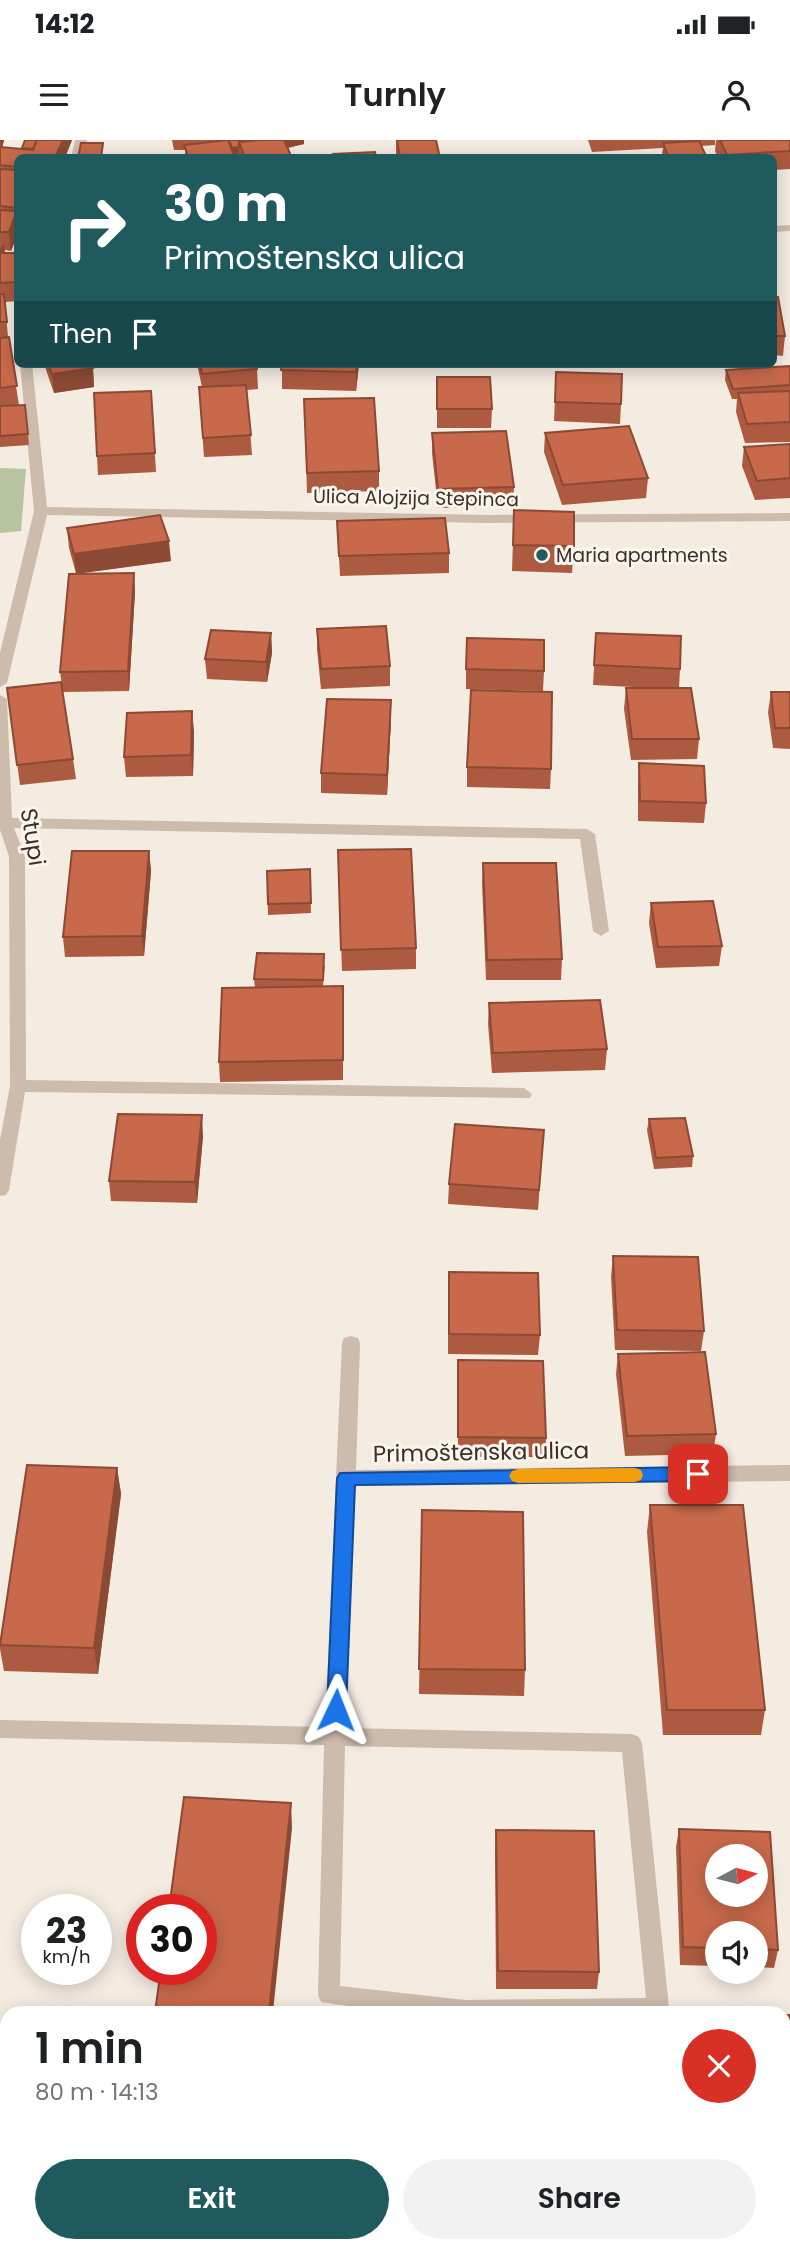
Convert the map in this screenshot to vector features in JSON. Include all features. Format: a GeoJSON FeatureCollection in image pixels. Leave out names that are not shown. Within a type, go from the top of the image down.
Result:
{"type":"FeatureCollection","features":[{"type":"Feature","properties":{"kind":"street"},"geometry":{"type":"LineString","coordinates":[[0,683],[41,511],[26,368]]}},
{"type":"Feature","properties":{"kind":"street","name":"Ulica Alojzija Stepinca"},"geometry":{"type":"LineString","coordinates":[[41,511],[488,519],[790,517]]}},
{"type":"Feature","properties":{"kind":"street","name":"Stupi"},"geometry":{"type":"LineString","coordinates":[[0,699],[3,823],[17,856],[18,1086],[0,1190]]}},
{"type":"Feature","properties":{"kind":"street"},"geometry":{"type":"LineString","coordinates":[[3,823],[587,834],[601,931]]}},
{"type":"Feature","properties":{"kind":"street"},"geometry":{"type":"LineString","coordinates":[[18,1086],[524,1094]]}},
{"type":"Feature","properties":{"kind":"street"},"geometry":{"type":"LineString","coordinates":[[346,1478],[351,1343]]}},
{"type":"Feature","properties":{"kind":"street","name":"Primoštenska ulica"},"geometry":{"type":"LineString","coordinates":[[422,2006],[328,1995],[346,1478],[790,1473]]}},
{"type":"Feature","properties":{"kind":"street"},"geometry":{"type":"LineString","coordinates":[[0,1729],[335,1736]]}},
{"type":"Feature","properties":{"kind":"street","name":"Primoštenska ulica"},"geometry":{"type":"LineString","coordinates":[[335,1736],[632,1743],[658,2006]]}},
{"type":"Feature","properties":{"kind":"green space"},"geometry":{"type":"Polygon","coordinates":[[[0,468],[26,469],[21,531],[0,533],[0,468]]]}},
{"type":"Feature","properties":{"kind":"building"},"geometry":{"type":"Polygon","coordinates":[[[25,140],[37,140],[33,149],[22,148],[25,140]]]}},
{"type":"Feature","properties":{"kind":"building"},"geometry":{"type":"Polygon","coordinates":[[[37,140],[63,140],[57,153],[65,154],[14,154],[14,167],[0,165],[0,147],[33,150],[37,140]]]}},
{"type":"Feature","properties":{"kind":"building"},"geometry":{"type":"Polygon","coordinates":[[[228,140],[233,154],[187,154],[184,145],[228,140]]]}},
{"type":"Feature","properties":{"kind":"building"},"geometry":{"type":"Polygon","coordinates":[[[229,140],[252,141],[239,142],[239,147],[232,148],[229,140]]]}},
{"type":"Feature","properties":{"kind":"building"},"geometry":{"type":"Polygon","coordinates":[[[284,140],[290,154],[244,154],[239,142],[284,140]]]}},
{"type":"Feature","properties":{"kind":"building"},"geometry":{"type":"Polygon","coordinates":[[[397,140],[436,140],[439,154],[399,154],[397,140]]]}},
{"type":"Feature","properties":{"kind":"building"},"geometry":{"type":"Polygon","coordinates":[[[720,140],[790,140],[790,151],[727,154],[720,140]]]}},
{"type":"Feature","properties":{"kind":"building"},"geometry":{"type":"Polygon","coordinates":[[[699,141],[705,154],[667,154],[663,143],[699,141]]]}},
{"type":"Feature","properties":{"kind":"building"},"geometry":{"type":"Polygon","coordinates":[[[81,143],[103,143],[102,154],[79,154],[81,143]]]}},
{"type":"Feature","properties":{"kind":"building"},"geometry":{"type":"Polygon","coordinates":[[[375,152],[375,154],[333,154],[375,152]]]}},
{"type":"Feature","properties":{"kind":"building"},"geometry":{"type":"Polygon","coordinates":[[[0,169],[14,170],[14,208],[0,206],[0,169]]]}},
{"type":"Feature","properties":{"kind":"building"},"geometry":{"type":"Polygon","coordinates":[[[0,210],[14,211],[9,232],[0,232],[0,210]]]}},
{"type":"Feature","properties":{"kind":"building"},"geometry":{"type":"Polygon","coordinates":[[[0,253],[14,253],[14,282],[0,283],[0,253]]]}},
{"type":"Feature","properties":{"kind":"building"},"geometry":{"type":"Polygon","coordinates":[[[0,294],[4,294],[7,322],[0,322],[0,294]]]}},
{"type":"Feature","properties":{"kind":"building"},"geometry":{"type":"Polygon","coordinates":[[[777,297],[778,297],[785,336],[777,336],[777,297]]]}},
{"type":"Feature","properties":{"kind":"building"},"geometry":{"type":"Polygon","coordinates":[[[9,337],[17,386],[0,388],[0,338],[9,337]]]}},
{"type":"Feature","properties":{"kind":"building"},"geometry":{"type":"Polygon","coordinates":[[[790,366],[790,385],[733,389],[726,370],[777,368],[790,366]]]}},
{"type":"Feature","properties":{"kind":"building"},"geometry":{"type":"Polygon","coordinates":[[[50,368],[93,368],[52,374],[50,368]]]}},
{"type":"Feature","properties":{"kind":"building"},"geometry":{"type":"Polygon","coordinates":[[[201,368],[257,369],[202,374],[201,368]]]}},
{"type":"Feature","properties":{"kind":"building"},"geometry":{"type":"Polygon","coordinates":[[[281,368],[356,368],[356,372],[281,368]]]}},
{"type":"Feature","properties":{"kind":"building"},"geometry":{"type":"Polygon","coordinates":[[[556,372],[622,374],[621,404],[555,402],[556,372]]]}},
{"type":"Feature","properties":{"kind":"building"},"geometry":{"type":"Polygon","coordinates":[[[437,377],[490,377],[492,409],[437,409],[437,377]]]}},
{"type":"Feature","properties":{"kind":"building"},"geometry":{"type":"Polygon","coordinates":[[[246,385],[251,435],[203,438],[199,387],[246,385]]]}},
{"type":"Feature","properties":{"kind":"building"},"geometry":{"type":"Polygon","coordinates":[[[151,391],[155,453],[97,456],[94,393],[151,391]]]}},
{"type":"Feature","properties":{"kind":"building"},"geometry":{"type":"Polygon","coordinates":[[[790,391],[790,422],[747,424],[738,393],[790,391]]]}},
{"type":"Feature","properties":{"kind":"building"},"geometry":{"type":"Polygon","coordinates":[[[374,398],[379,471],[307,473],[304,399],[374,398]]]}},
{"type":"Feature","properties":{"kind":"building"},"geometry":{"type":"Polygon","coordinates":[[[25,405],[28,434],[0,436],[0,406],[25,405]]]}},
{"type":"Feature","properties":{"kind":"building"},"geometry":{"type":"Polygon","coordinates":[[[629,426],[648,478],[563,485],[545,433],[629,426]]]}},
{"type":"Feature","properties":{"kind":"building"},"geometry":{"type":"Polygon","coordinates":[[[506,431],[514,487],[438,489],[432,433],[506,431]]]}},
{"type":"Feature","properties":{"kind":"building"},"geometry":{"type":"Polygon","coordinates":[[[790,444],[790,478],[757,481],[744,447],[790,444]]]}},
{"type":"Feature","properties":{"kind":"building"},"geometry":{"type":"Polygon","coordinates":[[[514,510],[574,512],[574,546],[513,545],[514,510]]]}},
{"type":"Feature","properties":{"kind":"building"},"geometry":{"type":"Polygon","coordinates":[[[160,515],[169,541],[74,554],[67,528],[160,515]]]}},
{"type":"Feature","properties":{"kind":"building"},"geometry":{"type":"Polygon","coordinates":[[[445,518],[449,553],[339,556],[337,521],[445,518]]]}},
{"type":"Feature","properties":{"kind":"building"},"geometry":{"type":"Polygon","coordinates":[[[134,573],[128,671],[60,672],[69,574],[134,573]]]}},
{"type":"Feature","properties":{"kind":"building"},"geometry":{"type":"Polygon","coordinates":[[[386,626],[390,666],[321,669],[317,629],[386,626]]]}},
{"type":"Feature","properties":{"kind":"building"},"geometry":{"type":"Polygon","coordinates":[[[211,630],[271,633],[266,662],[205,659],[211,630]]]}},
{"type":"Feature","properties":{"kind":"building"},"geometry":{"type":"Polygon","coordinates":[[[596,633],[681,636],[680,669],[594,665],[596,633]]]}},
{"type":"Feature","properties":{"kind":"building"},"geometry":{"type":"Polygon","coordinates":[[[467,638],[544,640],[544,671],[466,669],[467,638]]]}},
{"type":"Feature","properties":{"kind":"building"},"geometry":{"type":"Polygon","coordinates":[[[61,682],[73,759],[17,765],[7,688],[61,682]]]}},
{"type":"Feature","properties":{"kind":"building"},"geometry":{"type":"Polygon","coordinates":[[[626,688],[691,688],[699,739],[632,739],[626,688]]]}},
{"type":"Feature","properties":{"kind":"building"},"geometry":{"type":"Polygon","coordinates":[[[471,690],[552,692],[551,769],[467,767],[471,690]]]}},
{"type":"Feature","properties":{"kind":"building"},"geometry":{"type":"Polygon","coordinates":[[[771,692],[790,692],[790,728],[775,728],[771,692]]]}},
{"type":"Feature","properties":{"kind":"building"},"geometry":{"type":"Polygon","coordinates":[[[327,699],[391,700],[387,775],[321,773],[327,699]]]}},
{"type":"Feature","properties":{"kind":"building"},"geometry":{"type":"Polygon","coordinates":[[[192,711],[191,755],[124,757],[127,713],[192,711]]]}},
{"type":"Feature","properties":{"kind":"building"},"geometry":{"type":"Polygon","coordinates":[[[639,763],[704,766],[706,803],[640,801],[639,763]]]}},
{"type":"Feature","properties":{"kind":"building"},"geometry":{"type":"Polygon","coordinates":[[[411,849],[416,948],[341,950],[338,850],[411,849]]]}},
{"type":"Feature","properties":{"kind":"building"},"geometry":{"type":"Polygon","coordinates":[[[72,851],[149,851],[142,936],[63,937],[72,851]]]}},
{"type":"Feature","properties":{"kind":"building"},"geometry":{"type":"Polygon","coordinates":[[[483,863],[556,863],[562,959],[487,960],[483,863]]]}},
{"type":"Feature","properties":{"kind":"building"},"geometry":{"type":"Polygon","coordinates":[[[310,869],[311,903],[268,904],[267,871],[310,869]]]}},
{"type":"Feature","properties":{"kind":"building"},"geometry":{"type":"Polygon","coordinates":[[[713,901],[722,946],[658,947],[651,903],[713,901]]]}},
{"type":"Feature","properties":{"kind":"building"},"geometry":{"type":"Polygon","coordinates":[[[257,953],[324,954],[323,980],[254,979],[257,953]]]}},
{"type":"Feature","properties":{"kind":"building"},"geometry":{"type":"Polygon","coordinates":[[[343,986],[343,1060],[219,1062],[222,988],[343,986]]]}},
{"type":"Feature","properties":{"kind":"building"},"geometry":{"type":"Polygon","coordinates":[[[600,1000],[607,1049],[493,1053],[489,1003],[600,1000]]]}},
{"type":"Feature","properties":{"kind":"building"},"geometry":{"type":"Polygon","coordinates":[[[118,1114],[202,1115],[195,1182],[109,1181],[118,1114]]]}},
{"type":"Feature","properties":{"kind":"building"},"geometry":{"type":"Polygon","coordinates":[[[685,1118],[693,1156],[656,1158],[649,1119],[685,1118]]]}},
{"type":"Feature","properties":{"kind":"building"},"geometry":{"type":"Polygon","coordinates":[[[455,1124],[544,1130],[539,1190],[449,1184],[455,1124]]]}},
{"type":"Feature","properties":{"kind":"building"},"geometry":{"type":"Polygon","coordinates":[[[613,1256],[698,1257],[704,1331],[617,1330],[613,1256]]]}},
{"type":"Feature","properties":{"kind":"building"},"geometry":{"type":"Polygon","coordinates":[[[449,1272],[538,1273],[540,1335],[449,1334],[449,1272]]]}},
{"type":"Feature","properties":{"kind":"building"},"geometry":{"type":"Polygon","coordinates":[[[705,1352],[716,1434],[627,1436],[618,1354],[705,1352]]]}},
{"type":"Feature","properties":{"kind":"building"},"geometry":{"type":"Polygon","coordinates":[[[458,1360],[543,1361],[546,1438],[458,1437],[458,1360]]]}},
{"type":"Feature","properties":{"kind":"building"},"geometry":{"type":"Polygon","coordinates":[[[27,1465],[117,1468],[94,1648],[0,1645],[27,1465]]]}},
{"type":"Feature","properties":{"kind":"building"},"geometry":{"type":"Polygon","coordinates":[[[650,1505],[743,1505],[765,1710],[667,1710],[650,1505]]]}},
{"type":"Feature","properties":{"kind":"building"},"geometry":{"type":"Polygon","coordinates":[[[422,1510],[523,1512],[525,1670],[419,1669],[422,1510]]]}},
{"type":"Feature","properties":{"kind":"building"},"geometry":{"type":"Polygon","coordinates":[[[184,1797],[291,1803],[270,2006],[156,2006],[159,1985],[217,1985],[217,1894],[171,1894],[184,1797]]]}},
{"type":"Feature","properties":{"kind":"building"},"geometry":{"type":"Polygon","coordinates":[[[679,1829],[770,1832],[778,1950],[768,1950],[768,1921],[705,1921],[705,1948],[683,1947],[679,1829]]]}},
{"type":"Feature","properties":{"kind":"building"},"geometry":{"type":"Polygon","coordinates":[[[496,1830],[594,1831],[599,1972],[498,1971],[496,1830]]]}},
{"type":"Feature","properties":{"kind":"slow traffic"},"geometry":{"type":"LineString","coordinates":[[518,1476],[635,1475]]}},
{"type":"Feature","properties":{"kind":"place","name":"Maria apartments"},"geometry":{"type":"Point","coordinates":[542,555]}},
{"type":"Feature","properties":{"kind":"route"},"geometry":{"type":"LineString","coordinates":[[336,1710],[346,1478],[698,1474]]}}]}
